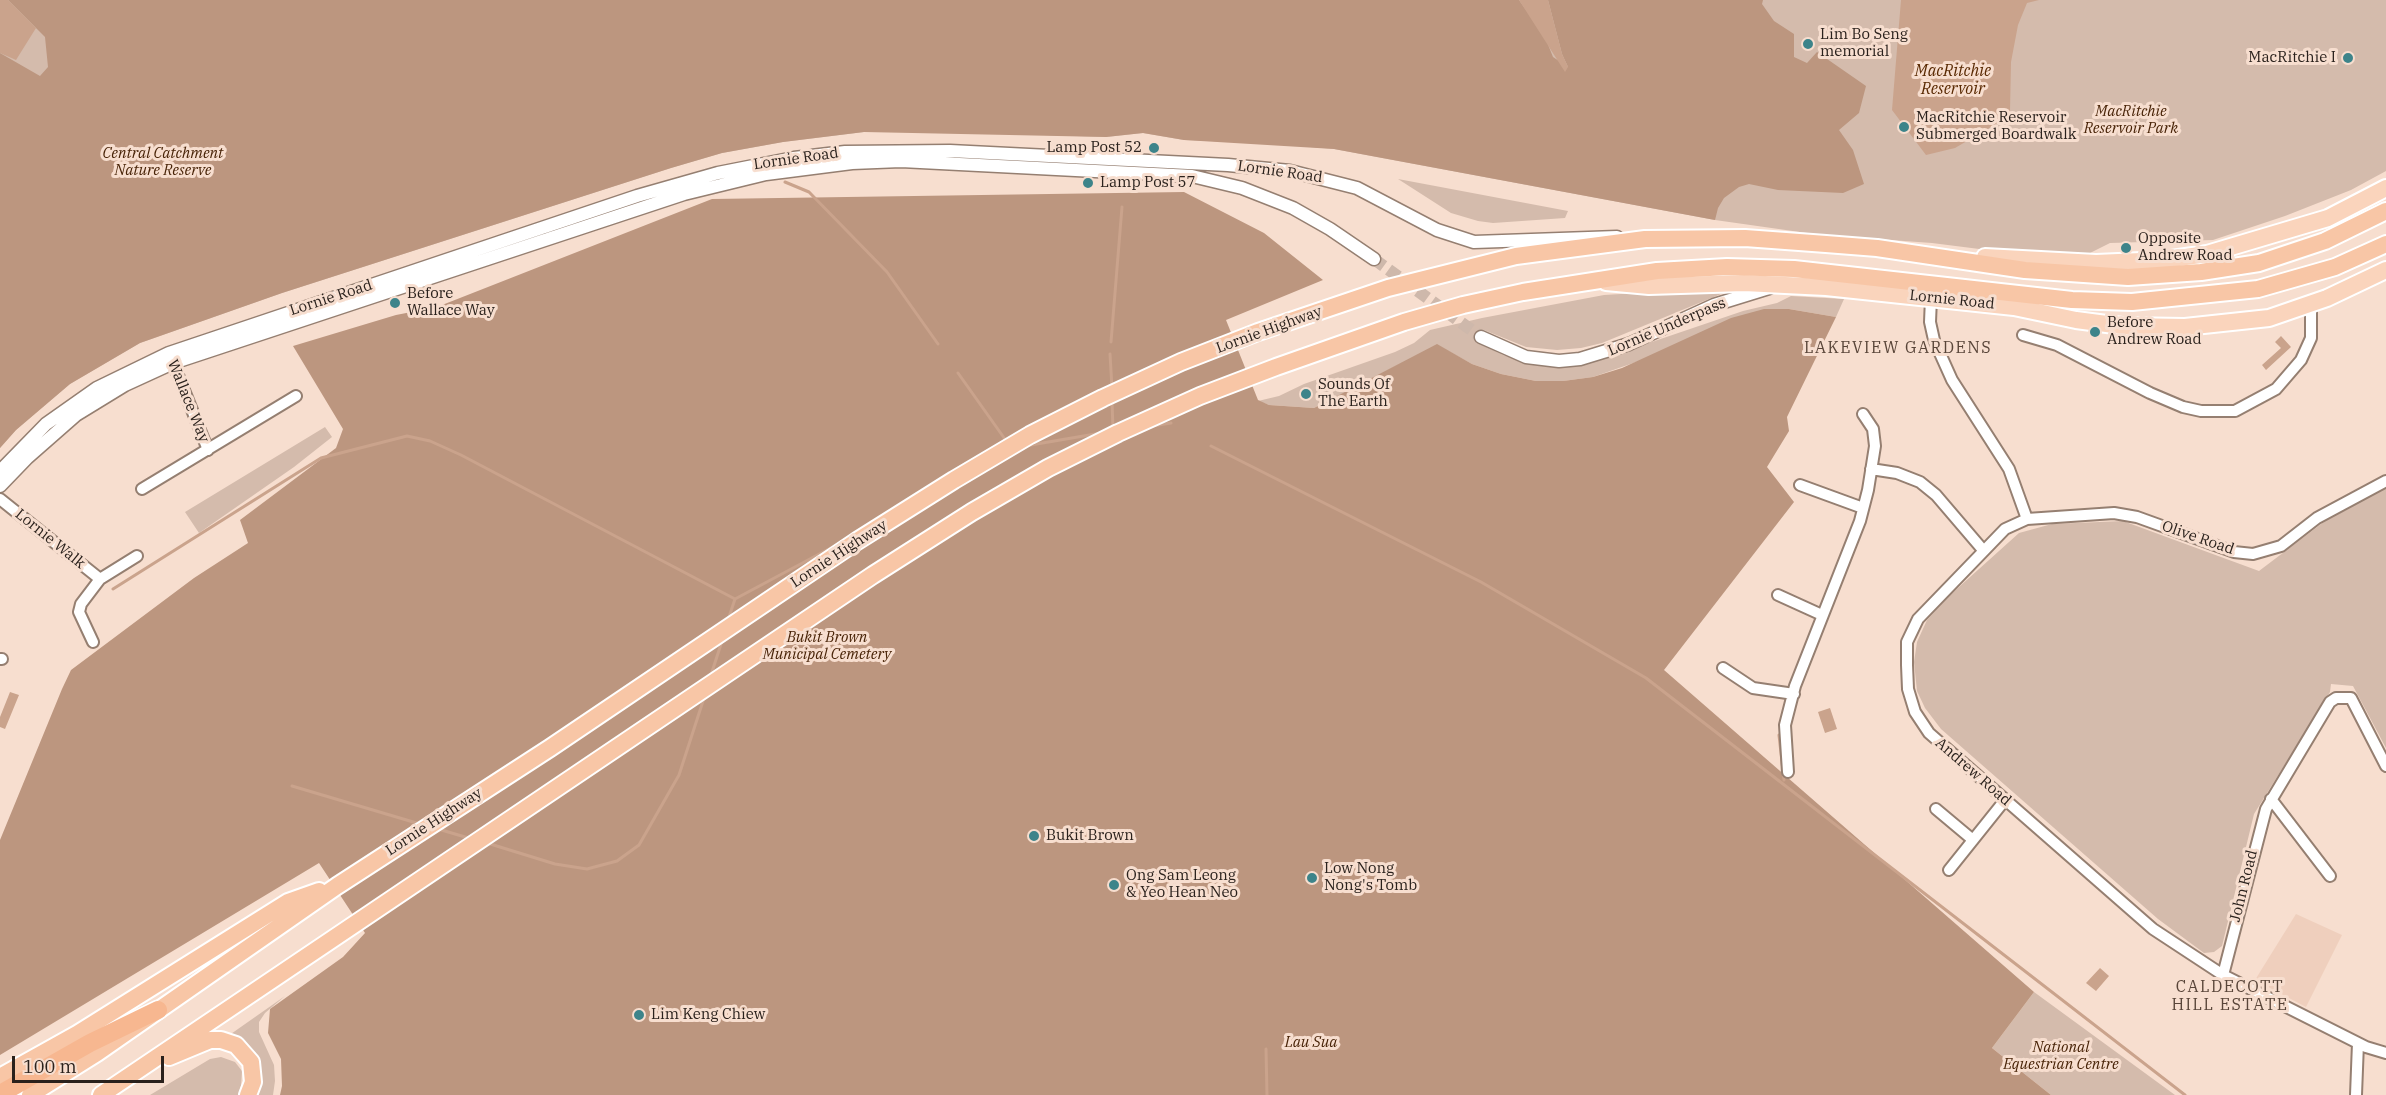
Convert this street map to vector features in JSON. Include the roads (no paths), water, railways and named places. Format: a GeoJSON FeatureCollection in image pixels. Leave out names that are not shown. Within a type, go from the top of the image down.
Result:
{"type":"FeatureCollection","features":[{"type":"Feature","properties":{"kind":"highway"},"geometry":{"type":"LineString","coordinates":[[1877,248],[2025,270],[2128,277],[2201,272],[2259,263],[2325,241],[2386,211]]}},
{"type":"Feature","properties":{"kind":"highway","name":"Lornie Highway"},"geometry":{"type":"LineString","coordinates":[[30,1095],[340,884],[550,748],[856,541],[1030,435],[1181,362],[1258,332],[1388,288],[1516,256],[1645,239],[1745,238],[1877,248]]}},
{"type":"Feature","properties":{"kind":"highway","name":"Lornie Road"},"geometry":{"type":"LineString","coordinates":[[1590,280],[1657,271],[1727,267],[1806,270],[2072,300],[2133,302],[2258,289],[2335,267],[2386,244]]}},
{"type":"Feature","properties":{"kind":"highway"},"geometry":{"type":"LineString","coordinates":[[101,1095],[873,574],[1048,468],[1200,396],[1404,322],[1463,305],[1590,280]]}},
{"type":"Feature","properties":{"kind":"highway"},"geometry":{"type":"LineString","coordinates":[[0,1077],[86,1029],[288,902],[340,884]]}},
{"type":"Feature","properties":{"kind":"highway"},"geometry":{"type":"LineString","coordinates":[[0,1094],[90,1043],[158,1010]]}},
{"type":"Feature","properties":{"kind":"highway"},"geometry":{"type":"LineString","coordinates":[[137,1070],[210,1040],[229,1042],[236,1045],[251,1062],[253,1082],[248,1095]]}},
{"type":"Feature","properties":{"kind":"main road"},"geometry":{"type":"LineString","coordinates":[[1877,248],[1884,246],[2020,260],[2096,263],[2164,260],[2207,255],[2272,237],[2328,218],[2386,189]]}},
{"type":"Feature","properties":{"kind":"main road","name":"Lornie Road"},"geometry":{"type":"LineString","coordinates":[[1590,280],[1649,286],[1785,285],[2013,307],[2076,320],[2122,326],[2228,324],[2269,318],[2368,281],[2386,270]]}},
{"type":"Feature","properties":{"kind":"street","name":"Lornie Road"},"geometry":{"type":"LineString","coordinates":[[0,471],[46,424],[82,398],[142,363],[171,358],[578,222],[690,180],[759,164],[846,152],[950,151],[1228,165],[1290,171],[1357,188],[1437,230],[1474,242],[1602,236],[1645,239]]}},
{"type":"Feature","properties":{"kind":"street","name":"Lornie Road"},"geometry":{"type":"LineString","coordinates":[[578,222],[766,174],[852,163],[901,161],[1168,174],[1216,180],[1269,198],[1330,229],[1374,260]]}},
{"type":"Feature","properties":{"kind":"street","name":"Lornie Underpass"},"geometry":{"type":"LineString","coordinates":[[1481,337],[1526,357],[1559,361],[1580,360],[1629,344],[1714,304],[1785,285]]}},
{"type":"Feature","properties":{"kind":"street"},"geometry":{"type":"LineString","coordinates":[[1931,298],[1930,322],[1934,340],[1952,380],[2009,469],[2027,519]]}},
{"type":"Feature","properties":{"kind":"street"},"geometry":{"type":"LineString","coordinates":[[2023,335],[2057,345],[2150,393],[2183,406],[2201,411],[2235,411],[2276,389],[2301,360],[2311,338],[2311,304]]}},
{"type":"Feature","properties":{"kind":"street","name":"Lornie Road"},"geometry":{"type":"LineString","coordinates":[[0,486],[27,458],[76,415],[171,358]]}},
{"type":"Feature","properties":{"kind":"street","name":"Wallace Way"},"geometry":{"type":"LineString","coordinates":[[171,358],[208,450]]}},
{"type":"Feature","properties":{"kind":"street","name":"Wallace Way"},"geometry":{"type":"LineString","coordinates":[[142,489],[296,396]]}},
{"type":"Feature","properties":{"kind":"street"},"geometry":{"type":"LineString","coordinates":[[1788,772],[1785,725],[1822,615],[1863,508],[1875,446],[1873,429],[1863,414]]}},
{"type":"Feature","properties":{"kind":"street"},"geometry":{"type":"LineString","coordinates":[[1871,469],[1897,473],[1920,482],[1936,495],[1983,550]]}},
{"type":"Feature","properties":{"kind":"street","name":"Olive Road"},"geometry":{"type":"LineString","coordinates":[[2027,519],[2114,513],[2137,517],[2234,552],[2253,554],[2281,546],[2317,518],[2386,481]]}},
{"type":"Feature","properties":{"kind":"street"},"geometry":{"type":"LineString","coordinates":[[1800,485],[1863,508]]}},
{"type":"Feature","properties":{"kind":"street","name":"Lornie Walk"},"geometry":{"type":"LineString","coordinates":[[0,499],[100,579]]}},
{"type":"Feature","properties":{"kind":"street","name":"Andrew Road"},"geometry":{"type":"LineString","coordinates":[[2027,519],[2005,529],[1983,550],[1918,619],[1907,642],[1908,689],[1915,712],[1929,733],[2153,928],[2223,975],[2358,1043],[2386,1053]]}},
{"type":"Feature","properties":{"kind":"street","name":"Lornie Walk"},"geometry":{"type":"LineString","coordinates":[[93,642],[79,612],[81,604],[100,579],[137,556]]}},
{"type":"Feature","properties":{"kind":"street"},"geometry":{"type":"LineString","coordinates":[[1778,595],[1822,615]]}},
{"type":"Feature","properties":{"kind":"street"},"geometry":{"type":"LineString","coordinates":[[1723,668],[1753,688],[1794,694]]}},
{"type":"Feature","properties":{"kind":"street","name":"John Road"},"geometry":{"type":"LineString","coordinates":[[2223,975],[2259,827],[2271,799],[2330,702],[2343,697],[2350,698],[2386,766]]}},
{"type":"Feature","properties":{"kind":"street"},"geometry":{"type":"LineString","coordinates":[[2271,799],[2330,876]]}},
{"type":"Feature","properties":{"kind":"street"},"geometry":{"type":"LineString","coordinates":[[1949,870],[2006,800]]}},
{"type":"Feature","properties":{"kind":"street"},"geometry":{"type":"LineString","coordinates":[[1936,809],[1973,840]]}},
{"type":"Feature","properties":{"kind":"street"},"geometry":{"type":"LineString","coordinates":[[2356,1095],[2358,1043]]}},
{"type":"Feature","properties":{"kind":"water"},"geometry":{"type":"Polygon","coordinates":[[[0,0],[8,0],[36,28],[16,60],[0,53],[0,0]]]}},
{"type":"Feature","properties":{"kind":"water"},"geometry":{"type":"Polygon","coordinates":[[[1519,0],[1548,0],[1562,54],[1568,67],[1565,72],[1519,0]]]}},
{"type":"Feature","properties":{"kind":"water","name":"MacRitchie Reservoir"},"geometry":{"type":"Polygon","coordinates":[[[1901,0],[2039,0],[2027,3],[2018,25],[2011,62],[2010,111],[2003,120],[1955,148],[1926,155],[1892,110],[1901,0]]]}},
{"type":"Feature","properties":{"kind":"water"},"geometry":{"type":"Polygon","coordinates":[[[2281,336],[2291,347],[2266,370],[2262,365],[2281,348],[2275,342],[2281,336]]]}},
{"type":"Feature","properties":{"kind":"water"},"geometry":{"type":"Polygon","coordinates":[[[10,692],[19,695],[5,729],[0,727],[0,717],[10,692]]]}},
{"type":"Feature","properties":{"kind":"water"},"geometry":{"type":"Polygon","coordinates":[[[1830,708],[1837,729],[1825,733],[1818,712],[1830,708]]]}},
{"type":"Feature","properties":{"kind":"water"},"geometry":{"type":"Polygon","coordinates":[[[2100,968],[2109,976],[2096,991],[2086,983],[2100,968]]]}},
{"type":"Feature","properties":{"kind":"waterway"},"geometry":{"type":"LineString","coordinates":[[785,182],[809,192],[887,272],[938,344]]}},
{"type":"Feature","properties":{"kind":"waterway"},"geometry":{"type":"LineString","coordinates":[[1111,342],[1122,207]]}},
{"type":"Feature","properties":{"kind":"waterway"},"geometry":{"type":"LineString","coordinates":[[1110,354],[1112,388]]}},
{"type":"Feature","properties":{"kind":"waterway"},"geometry":{"type":"LineString","coordinates":[[958,373],[1007,442]]}},
{"type":"Feature","properties":{"kind":"waterway"},"geometry":{"type":"LineString","coordinates":[[1112,401],[1113,430]]}},
{"type":"Feature","properties":{"kind":"waterway"},"geometry":{"type":"LineString","coordinates":[[1152,426],[1171,423]]}},
{"type":"Feature","properties":{"kind":"waterway"},"geometry":{"type":"LineString","coordinates":[[1025,446],[1101,433]]}},
{"type":"Feature","properties":{"kind":"waterway"},"geometry":{"type":"LineString","coordinates":[[113,589],[321,458],[407,436],[430,441],[461,455],[735,599]]}},
{"type":"Feature","properties":{"kind":"waterway"},"geometry":{"type":"LineString","coordinates":[[1211,446],[1481,582],[1646,678],[2185,1095]]}},
{"type":"Feature","properties":{"kind":"waterway"},"geometry":{"type":"LineString","coordinates":[[728,620],[735,599],[838,544]]}},
{"type":"Feature","properties":{"kind":"waterway"},"geometry":{"type":"LineString","coordinates":[[710,678],[722,641]]}},
{"type":"Feature","properties":{"kind":"waterway"},"geometry":{"type":"LineString","coordinates":[[487,843],[555,864],[587,869],[617,861],[639,845],[679,775],[704,698]]}},
{"type":"Feature","properties":{"kind":"waterway"},"geometry":{"type":"LineString","coordinates":[[1779,735],[1784,780]]}},
{"type":"Feature","properties":{"kind":"waterway"},"geometry":{"type":"LineString","coordinates":[[292,786],[420,824]]}},
{"type":"Feature","properties":{"kind":"waterway"},"geometry":{"type":"LineString","coordinates":[[438,829],[472,839]]}},
{"type":"Feature","properties":{"kind":"waterway"},"geometry":{"type":"LineString","coordinates":[[1266,1049],[1267,1095]]}},
{"type":"Feature","properties":{"kind":"tunnel"},"geometry":{"type":"LineString","coordinates":[[1374,259],[1481,337]]}},
{"type":"Feature","properties":{"kind":"place","name":"Lim Bo Seng memorial"},"geometry":{"type":"Point","coordinates":[1808,44]}},
{"type":"Feature","properties":{"kind":"place","name":"MacRitchie I"},"geometry":{"type":"Point","coordinates":[2348,58]}},
{"type":"Feature","properties":{"kind":"place","name":"MacRitchie Reservoir Submerged Boardwalk"},"geometry":{"type":"Point","coordinates":[1904,127]}},
{"type":"Feature","properties":{"kind":"place","name":"Lamp Post 52"},"geometry":{"type":"Point","coordinates":[1154,148]}},
{"type":"Feature","properties":{"kind":"place","name":"Lamp Post 57"},"geometry":{"type":"Point","coordinates":[1088,183]}},
{"type":"Feature","properties":{"kind":"place","name":"Opposite Andrew Road"},"geometry":{"type":"Point","coordinates":[2126,248]}},
{"type":"Feature","properties":{"kind":"place","name":"Before Wallace Way"},"geometry":{"type":"Point","coordinates":[395,303]}},
{"type":"Feature","properties":{"kind":"place","name":"Before Andrew Road"},"geometry":{"type":"Point","coordinates":[2095,332]}},
{"type":"Feature","properties":{"kind":"place","name":"Sounds Of The Earth"},"geometry":{"type":"Point","coordinates":[1306,394]}},
{"type":"Feature","properties":{"kind":"place","name":"Bukit Brown"},"geometry":{"type":"Point","coordinates":[1034,836]}},
{"type":"Feature","properties":{"kind":"place","name":"Low Nong Nong's Tomb"},"geometry":{"type":"Point","coordinates":[1312,878]}},
{"type":"Feature","properties":{"kind":"place","name":"Ong Sam Leong & Yeo Hean Neo"},"geometry":{"type":"Point","coordinates":[1114,885]}},
{"type":"Feature","properties":{"kind":"place","name":"Lim Keng Chiew"},"geometry":{"type":"Point","coordinates":[639,1015]}},
{"type":"Feature","properties":{"kind":"district","name":"LAKEVIEW GARDENS"},"geometry":{"type":"Point","coordinates":[1898,348]}},
{"type":"Feature","properties":{"kind":"district","name":"CALDECOTT HILL ESTATE"},"geometry":{"type":"Point","coordinates":[2230,996]}},
{"type":"Feature","properties":{"kind":"park label","name":"MacRitchie Reservoir Park"},"geometry":{"type":"Point","coordinates":[2131,120]}},
{"type":"Feature","properties":{"kind":"park label","name":"Central Catchment Nature Reserve"},"geometry":{"type":"Point","coordinates":[163,162]}},
{"type":"Feature","properties":{"kind":"park label","name":"Bukit Brown Municipal Cemetery"},"geometry":{"type":"Point","coordinates":[827,646]}},
{"type":"Feature","properties":{"kind":"park label","name":"Lau Sua"},"geometry":{"type":"Point","coordinates":[1311,1043]}},
{"type":"Feature","properties":{"kind":"park label","name":"National Equestrian Centre"},"geometry":{"type":"Point","coordinates":[2061,1056]}}]}
